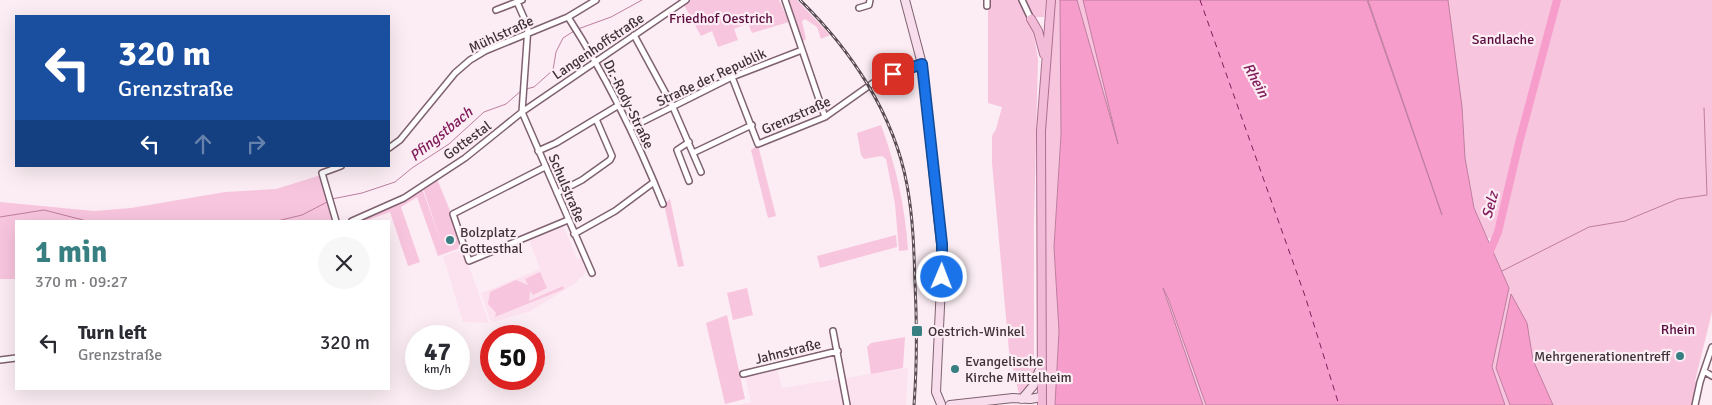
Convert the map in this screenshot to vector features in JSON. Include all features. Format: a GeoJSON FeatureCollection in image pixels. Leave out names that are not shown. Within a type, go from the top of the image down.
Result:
{"type":"FeatureCollection","features":[{"type":"Feature","properties":{"kind":"main road"},"geometry":{"type":"LineString","coordinates":[[905,0],[922,64],[942,255],[936,392],[941,405]]}},
{"type":"Feature","properties":{"kind":"main road"},"geometry":{"type":"LineString","coordinates":[[950,405],[1025,397],[1042,401],[1040,367],[1041,130],[1051,0]]}},
{"type":"Feature","properties":{"kind":"main road"},"geometry":{"type":"LineString","coordinates":[[1031,19],[1039,22],[1050,14]]}},
{"type":"Feature","properties":{"kind":"main road"},"geometry":{"type":"LineString","coordinates":[[1031,19],[1038,31],[1045,62]]}},
{"type":"Feature","properties":{"kind":"main road"},"geometry":{"type":"LineString","coordinates":[[1025,397],[1036,382],[1040,367]]}},
{"type":"Feature","properties":{"kind":"main road"},"geometry":{"type":"LineString","coordinates":[[1025,397],[1033,405]]}},
{"type":"Feature","properties":{"kind":"street","name":"Mühlstraße"},"geometry":{"type":"LineString","coordinates":[[390,147],[400,140],[460,68],[484,51],[568,17],[595,0]]}},
{"type":"Feature","properties":{"kind":"street","name":"Langenhoffstraße"},"geometry":{"type":"LineString","coordinates":[[522,112],[686,0]]}},
{"type":"Feature","properties":{"kind":"street"},"geometry":{"type":"LineString","coordinates":[[784,0],[825,117]]}},
{"type":"Feature","properties":{"kind":"street"},"geometry":{"type":"LineString","coordinates":[[859,8],[869,4],[870,0]]}},
{"type":"Feature","properties":{"kind":"street"},"geometry":{"type":"LineString","coordinates":[[1022,0],[1031,19]]}},
{"type":"Feature","properties":{"kind":"street"},"geometry":{"type":"LineString","coordinates":[[496,10],[520,1],[528,33],[522,112]]}},
{"type":"Feature","properties":{"kind":"street","name":"Dr.-Rody-Straße"},"geometry":{"type":"LineString","coordinates":[[568,17],[596,60],[619,105],[663,204]]}},
{"type":"Feature","properties":{"kind":"street"},"geometry":{"type":"LineString","coordinates":[[634,35],[672,105],[702,172]]}},
{"type":"Feature","properties":{"kind":"street","name":"Straße der Republik"},"geometry":{"type":"LineString","coordinates":[[630,128],[672,105],[732,77],[802,50]]}},
{"type":"Feature","properties":{"kind":"street","name":"Grenzstraße"},"geometry":{"type":"LineString","coordinates":[[752,126],[758,144],[825,117],[877,82],[922,64]]}},
{"type":"Feature","properties":{"kind":"street"},"geometry":{"type":"LineString","coordinates":[[693,153],[752,126],[732,77]]}},
{"type":"Feature","properties":{"kind":"street"},"geometry":{"type":"LineString","coordinates":[[538,151],[619,105]]}},
{"type":"Feature","properties":{"kind":"street","name":"Schulstraße"},"geometry":{"type":"LineString","coordinates":[[522,112],[592,273]]}},
{"type":"Feature","properties":{"kind":"street","name":"Gottestal"},"geometry":{"type":"LineString","coordinates":[[354,220],[404,198],[465,158],[522,112]]}},
{"type":"Feature","properties":{"kind":"street"},"geometry":{"type":"LineString","coordinates":[[556,193],[582,180],[610,160],[612,156],[596,119]]}},
{"type":"Feature","properties":{"kind":"street"},"geometry":{"type":"LineString","coordinates":[[689,142],[677,150],[689,181]]}},
{"type":"Feature","properties":{"kind":"street"},"geometry":{"type":"LineString","coordinates":[[336,220],[322,173],[338,167]]}},
{"type":"Feature","properties":{"kind":"street"},"geometry":{"type":"LineString","coordinates":[[545,167],[453,214],[469,262],[568,220]]}},
{"type":"Feature","properties":{"kind":"street"},"geometry":{"type":"LineString","coordinates":[[574,234],[615,211],[654,182]]}},
{"type":"Feature","properties":{"kind":"street"},"geometry":{"type":"LineString","coordinates":[[833,331],[847,405]]}},
{"type":"Feature","properties":{"kind":"street"},"geometry":{"type":"LineString","coordinates":[[1696,405],[1712,347]]}},
{"type":"Feature","properties":{"kind":"street","name":"Jahnstraße"},"geometry":{"type":"LineString","coordinates":[[743,374],[838,351]]}},
{"type":"Feature","properties":{"kind":"street"},"geometry":{"type":"LineString","coordinates":[[0,360],[15,358]]}},
{"type":"Feature","properties":{"kind":"street"},"geometry":{"type":"LineString","coordinates":[[1704,371],[1712,376]]}},
{"type":"Feature","properties":{"kind":"shaded area"},"geometry":{"type":"Polygon","coordinates":[[[563,225],[577,259],[581,258],[586,270],[583,277],[580,277],[577,282],[531,311],[494,322],[490,320],[481,293],[540,269],[529,239],[563,225]]]}},
{"type":"Feature","properties":{"kind":"shaded area"},"geometry":{"type":"Polygon","coordinates":[[[463,249],[489,323],[463,322],[443,256],[463,249]]]}},
{"type":"Feature","properties":{"kind":"shaded area"},"geometry":{"type":"Polygon","coordinates":[[[908,368],[906,405],[738,405],[751,402],[745,376],[777,369],[782,388],[908,368]]]}},
{"type":"Feature","properties":{"kind":"green space","name":"Friedhof Oestrich"},"geometry":{"type":"Polygon","coordinates":[[[691,0],[779,0],[789,22],[752,33],[748,23],[734,29],[738,40],[718,47],[712,31],[701,36],[684,5],[691,0]]]}},
{"type":"Feature","properties":{"kind":"green space"},"geometry":{"type":"Polygon","coordinates":[[[789,0],[797,0],[830,35],[821,39],[817,27],[805,19],[802,21],[806,39],[802,42],[789,0]]]}},
{"type":"Feature","properties":{"kind":"green space"},"geometry":{"type":"Polygon","coordinates":[[[988,0],[1018,0],[1032,25],[1038,59],[1034,222],[1034,378],[1025,391],[1019,394],[1009,351],[992,163],[992,136],[1002,107],[988,103],[988,0]]]}},
{"type":"Feature","properties":{"kind":"green space"},"geometry":{"type":"Polygon","coordinates":[[[1024,0],[1046,0],[1044,17],[1033,17],[1024,0]]]}},
{"type":"Feature","properties":{"kind":"green space"},"geometry":{"type":"Polygon","coordinates":[[[1054,0],[1060,0],[1061,135],[1054,247],[1059,331],[1055,405],[1046,405],[1045,123],[1054,0]]]}},
{"type":"Feature","properties":{"kind":"green space"},"geometry":{"type":"Polygon","coordinates":[[[1077,0],[1083,0],[1123,163],[1077,0]]]}},
{"type":"Feature","properties":{"kind":"green space"},"geometry":{"type":"Polygon","coordinates":[[[1367,0],[1368,0],[1442,215],[1367,0]]]}},
{"type":"Feature","properties":{"kind":"green space"},"geometry":{"type":"Polygon","coordinates":[[[1448,0],[1712,0],[1712,312],[1695,381],[1698,382],[1693,405],[1553,405],[1533,360],[1529,332],[1512,295],[1496,368],[1510,405],[1505,405],[1492,367],[1509,288],[1492,248],[1498,232],[1492,239],[1488,238],[1474,208],[1465,158],[1462,107],[1448,0]]]}},
{"type":"Feature","properties":{"kind":"green space"},"geometry":{"type":"Polygon","coordinates":[[[881,125],[899,186],[908,250],[899,251],[895,204],[886,159],[882,156],[864,159],[861,155],[857,133],[881,125]]]}},
{"type":"Feature","properties":{"kind":"green space"},"geometry":{"type":"Polygon","coordinates":[[[758,145],[776,216],[768,218],[751,150],[758,145]]]}},
{"type":"Feature","properties":{"kind":"green space"},"geometry":{"type":"Polygon","coordinates":[[[321,175],[334,220],[15,220],[15,279],[0,279],[0,202],[94,211],[131,208],[225,192],[276,189],[321,175]]]}},
{"type":"Feature","properties":{"kind":"green space"},"geometry":{"type":"Polygon","coordinates":[[[437,179],[449,208],[460,248],[438,256],[417,197],[401,207],[420,262],[408,266],[390,212],[368,220],[359,220],[384,210],[422,188],[443,248],[423,188],[437,179]]]}},
{"type":"Feature","properties":{"kind":"green space"},"geometry":{"type":"Polygon","coordinates":[[[670,199],[684,266],[678,267],[664,204],[670,199]]]}},
{"type":"Feature","properties":{"kind":"green space"},"geometry":{"type":"Polygon","coordinates":[[[896,235],[897,247],[820,268],[817,256],[896,235]]]}},
{"type":"Feature","properties":{"kind":"green space"},"geometry":{"type":"Polygon","coordinates":[[[540,272],[547,288],[533,295],[530,291],[529,301],[563,286],[564,289],[495,317],[496,313],[488,304],[490,292],[516,280],[528,285],[525,279],[540,272]]]}},
{"type":"Feature","properties":{"kind":"green space"},"geometry":{"type":"Polygon","coordinates":[[[747,288],[753,315],[733,320],[727,293],[747,288]]]}},
{"type":"Feature","properties":{"kind":"green space"},"geometry":{"type":"Polygon","coordinates":[[[1163,288],[1168,298],[1206,405],[1203,405],[1163,288]]]}},
{"type":"Feature","properties":{"kind":"green space"},"geometry":{"type":"Polygon","coordinates":[[[727,315],[745,399],[725,404],[706,323],[727,315]]]}},
{"type":"Feature","properties":{"kind":"green space"},"geometry":{"type":"Polygon","coordinates":[[[905,337],[903,368],[871,374],[867,347],[871,343],[905,337]]]}},
{"type":"Feature","properties":{"kind":"water","name":"Rhein"},"geometry":{"type":"Polygon","coordinates":[[[1060,0],[1077,0],[1118,144],[1083,0],[1367,0],[1442,215],[1368,0],[1448,0],[1462,107],[1465,158],[1474,208],[1509,288],[1492,367],[1505,405],[1206,405],[1163,288],[1203,405],[1055,405],[1059,331],[1054,247],[1061,135],[1060,0]]]}},
{"type":"Feature","properties":{"kind":"water"},"geometry":{"type":"Polygon","coordinates":[[[1511,294],[1527,323],[1533,360],[1553,405],[1510,405],[1496,368],[1511,294]]]}},
{"type":"Feature","properties":{"kind":"waterway","name":"Pfingstbach"},"geometry":{"type":"LineString","coordinates":[[578,29],[611,17],[642,0]]}},
{"type":"Feature","properties":{"kind":"waterway","name":"Selz"},"geometry":{"type":"LineString","coordinates":[[1488,256],[1498,232],[1519,143],[1557,0]]}},
{"type":"Feature","properties":{"kind":"waterway","name":"Pfingstbach"},"geometry":{"type":"LineString","coordinates":[[526,89],[534,87],[553,70],[556,52],[563,38],[574,31]]}},
{"type":"Feature","properties":{"kind":"waterway","name":"Pfingstbach"},"geometry":{"type":"LineString","coordinates":[[332,199],[362,193],[395,182],[412,168],[449,144],[484,112],[506,104],[522,90]]}},
{"type":"Feature","properties":{"kind":"waterway"},"geometry":{"type":"LineString","coordinates":[[1502,271],[1589,227],[1625,221],[1678,199],[1707,195],[1704,108]]}},
{"type":"Feature","properties":{"kind":"waterway","name":"Pfingstbach"},"geometry":{"type":"LineString","coordinates":[[281,220],[302,215],[329,201]]}},
{"type":"Feature","properties":{"kind":"waterway","name":"Pfingstbach"},"geometry":{"type":"LineString","coordinates":[[0,217],[44,210],[83,220]]}},
{"type":"Feature","properties":{"kind":"ferry route"},"geometry":{"type":"LineString","coordinates":[[1200,0],[1305,296],[1339,405]]}},
{"type":"Feature","properties":{"kind":"railway"},"geometry":{"type":"LineString","coordinates":[[800,0],[836,40],[868,85],[881,108],[901,159],[909,197],[914,246],[916,329],[914,405]]}},
{"type":"Feature","properties":{"kind":"place","name":"Bolzplatz Gottesthal"},"geometry":{"type":"Point","coordinates":[450,240]}},
{"type":"Feature","properties":{"kind":"place","name":"Oestrich-Winkel"},"geometry":{"type":"Point","coordinates":[917,331]}},
{"type":"Feature","properties":{"kind":"place","name":"Mehrgenerationentreff"},"geometry":{"type":"Point","coordinates":[1680,356]}},
{"type":"Feature","properties":{"kind":"place","name":"Evangelische Kirche Mittelheim"},"geometry":{"type":"Point","coordinates":[955,369]}},
{"type":"Feature","properties":{"kind":"route"},"geometry":{"type":"LineString","coordinates":[[893,74],[922,64],[942,244],[942,277]]}},
{"type":"Feature","properties":{"kind":"park label","name":"Sandlache"},"geometry":{"type":"Point","coordinates":[1503,39]}}]}
